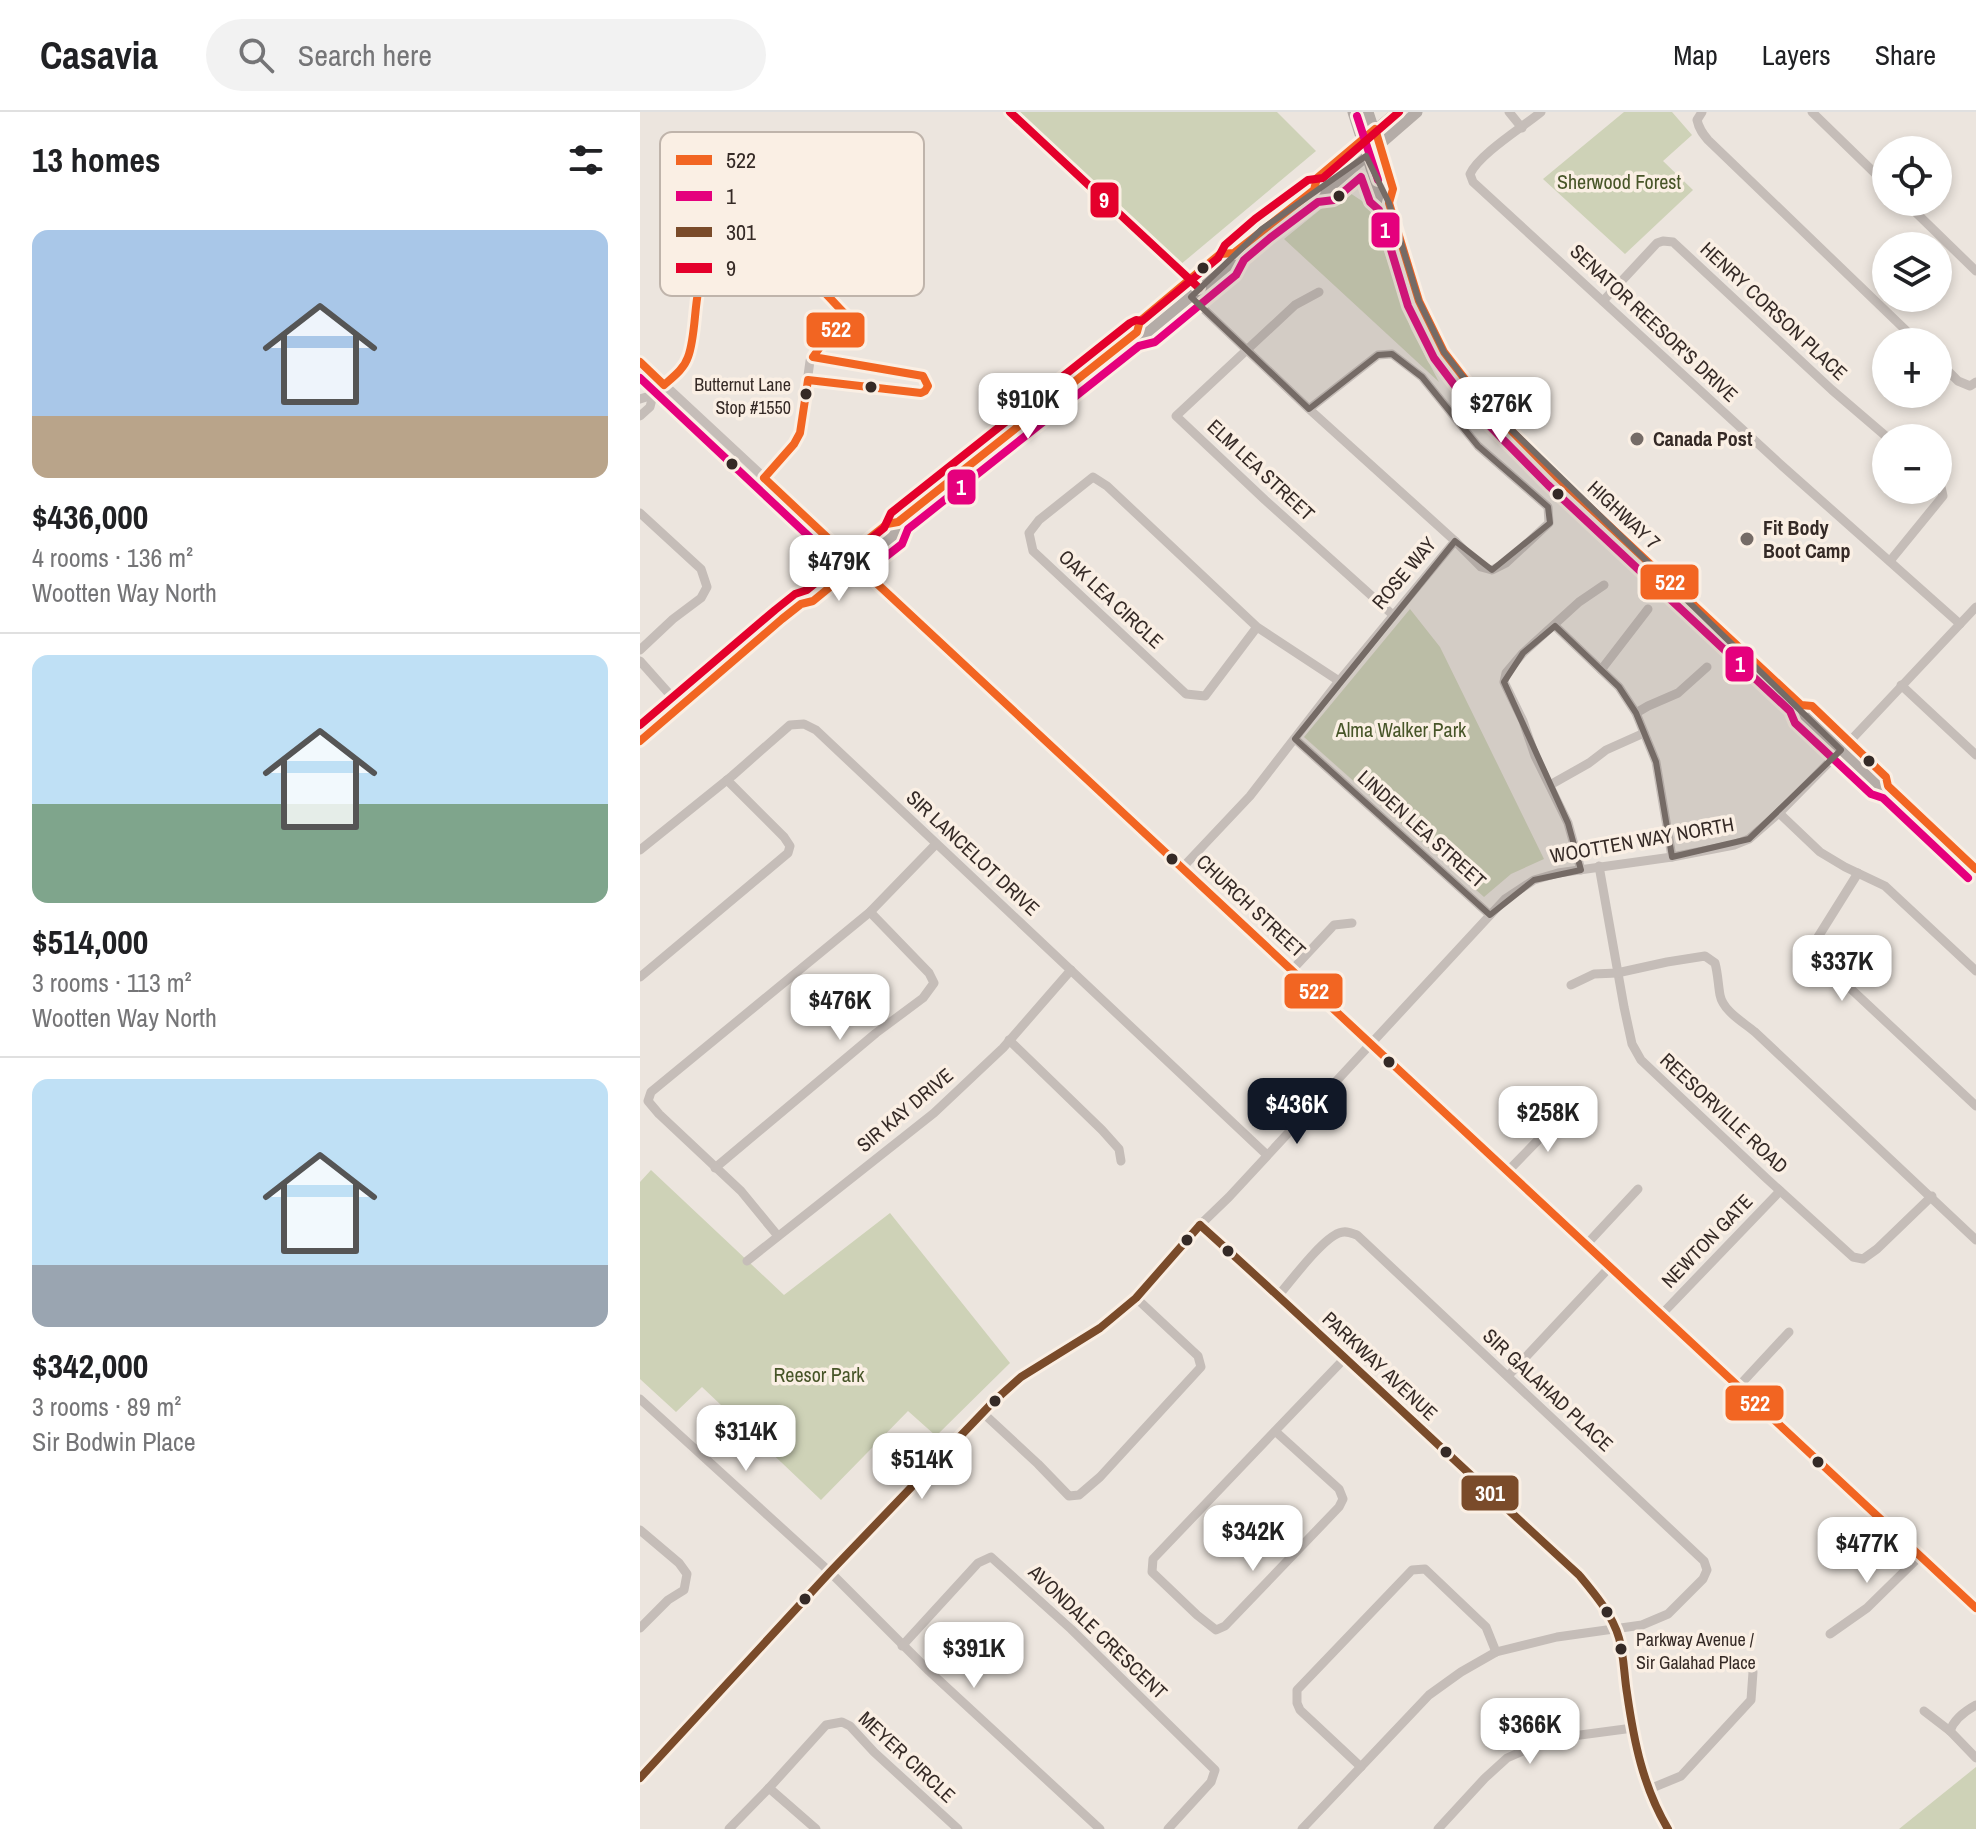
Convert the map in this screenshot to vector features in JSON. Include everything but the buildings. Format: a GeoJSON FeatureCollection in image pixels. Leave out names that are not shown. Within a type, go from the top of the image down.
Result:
{"type":"FeatureCollection","features":[{"type":"Feature","properties":{"kind":"main road","name":"HIGHWAY 7"},"geometry":{"type":"LineString","coordinates":[[1353,112],[1380,196],[1389,203]]}},
{"type":"Feature","properties":{"kind":"main road","name":"HIGHWAY 7"},"geometry":{"type":"LineString","coordinates":[[1368,112],[1393,189],[1389,203],[1419,301],[1444,352],[1481,400],[1556,476],[1801,705],[1812,706],[1845,746],[1886,777],[1888,786],[1976,869]]}},
{"type":"Feature","properties":{"kind":"main road"},"geometry":{"type":"LineString","coordinates":[[1137,332],[1147,333],[1228,266],[1234,253],[1314,190],[1317,178],[1397,112]]}},
{"type":"Feature","properties":{"kind":"main road"},"geometry":{"type":"LineString","coordinates":[[1314,190],[1327,190],[1417,112]]}},
{"type":"Feature","properties":{"kind":"main road"},"geometry":{"type":"LineString","coordinates":[[801,604],[806,590],[847,556],[887,524],[898,522],[1137,332],[1140,321],[1220,254],[1234,253]]}},
{"type":"Feature","properties":{"kind":"main road"},"geometry":{"type":"LineString","coordinates":[[640,741],[801,604],[813,601],[894,535],[898,522]]}},
{"type":"Feature","properties":{"kind":"street"},"geometry":{"type":"LineString","coordinates":[[1509,112],[1522,128]]}},
{"type":"Feature","properties":{"kind":"street","name":"SENATOR REESOR'S DRIVE"},"geometry":{"type":"LineString","coordinates":[[1541,112],[1474,165],[1470,174],[1473,182],[1779,463],[1960,624]]}},
{"type":"Feature","properties":{"kind":"street"},"geometry":{"type":"LineString","coordinates":[[1702,112],[1697,120],[1708,140],[1903,328]]}},
{"type":"Feature","properties":{"kind":"street"},"geometry":{"type":"LineString","coordinates":[[1812,112],[1872,170]]}},
{"type":"Feature","properties":{"kind":"street"},"geometry":{"type":"LineString","coordinates":[[1919,216],[1976,271]]}},
{"type":"Feature","properties":{"kind":"street","name":"HENRY CORSON PLACE"},"geometry":{"type":"LineString","coordinates":[[1603,301],[1657,243],[1673,242],[1872,424]]}},
{"type":"Feature","properties":{"kind":"street"},"geometry":{"type":"LineString","coordinates":[[1247,350],[1295,305],[1319,292]]}},
{"type":"Feature","properties":{"kind":"street","name":"ROSE WAY"},"geometry":{"type":"LineString","coordinates":[[1183,867],[1250,796],[1339,681],[1455,541],[1191,297]]}},
{"type":"Feature","properties":{"kind":"street"},"geometry":{"type":"LineString","coordinates":[[764,478],[800,433],[810,361],[848,317]]}},
{"type":"Feature","properties":{"kind":"street","name":"ELM LEA STREET"},"geometry":{"type":"LineString","coordinates":[[1247,350],[1176,416],[1393,615]]}},
{"type":"Feature","properties":{"kind":"street"},"geometry":{"type":"LineString","coordinates":[[1309,409],[1378,355],[1392,354],[1422,377],[1478,446],[1548,507],[1549,523],[1506,563],[1492,570],[1481,567],[1455,541]]}},
{"type":"Feature","properties":{"kind":"street","name":"CHURCH STREET"},"geometry":{"type":"LineString","coordinates":[[640,362],[1976,1608]]}},
{"type":"Feature","properties":{"kind":"street"},"geometry":{"type":"LineString","coordinates":[[1952,375],[1970,386],[1976,382]]}},
{"type":"Feature","properties":{"kind":"street"},"geometry":{"type":"LineString","coordinates":[[640,399],[653,395],[664,385]]}},
{"type":"Feature","properties":{"kind":"street"},"geometry":{"type":"LineString","coordinates":[[640,416],[650,407],[653,395]]}},
{"type":"Feature","properties":{"kind":"street","name":"OAK LEA CIRCLE"},"geometry":{"type":"LineString","coordinates":[[1257,627],[1205,696],[1186,694],[1033,551],[1029,533],[1039,520],[1093,477],[1107,486],[1257,627],[1339,681]]}},
{"type":"Feature","properties":{"kind":"street"},"geometry":{"type":"LineString","coordinates":[[1890,561],[1936,504]]}},
{"type":"Feature","properties":{"kind":"street"},"geometry":{"type":"LineString","coordinates":[[640,513],[701,569],[707,587],[701,598],[640,650]]}},
{"type":"Feature","properties":{"kind":"street"},"geometry":{"type":"LineString","coordinates":[[1581,870],[1568,823],[1504,682],[1506,673],[1523,653],[1579,602],[1604,585]]}},
{"type":"Feature","properties":{"kind":"street","name":"WOOTTEN WAY NORTH"},"geometry":{"type":"LineString","coordinates":[[640,1778],[830,1572],[983,1413],[1021,1377],[1100,1328],[1136,1298],[1200,1225],[1505,899],[1534,880],[1558,873],[1672,857],[1734,845],[1749,839],[1845,746],[1976,607]]}},
{"type":"Feature","properties":{"kind":"street"},"geometry":{"type":"LineString","coordinates":[[1601,670],[1648,609]]}},
{"type":"Feature","properties":{"kind":"street"},"geometry":{"type":"LineString","coordinates":[[1555,626],[1619,687],[1636,713],[1656,762],[1672,857]]}},
{"type":"Feature","properties":{"kind":"street"},"geometry":{"type":"LineString","coordinates":[[640,661],[681,707]]}},
{"type":"Feature","properties":{"kind":"street"},"geometry":{"type":"LineString","coordinates":[[1636,713],[1678,693],[1707,667]]}},
{"type":"Feature","properties":{"kind":"street"},"geometry":{"type":"LineString","coordinates":[[1901,685],[1975,752]]}},
{"type":"Feature","properties":{"kind":"street","name":"SIR LANCELOT DRIVE"},"geometry":{"type":"LineString","coordinates":[[640,850],[790,725],[804,724],[816,730],[1267,1155]]}},
{"type":"Feature","properties":{"kind":"street"},"geometry":{"type":"LineString","coordinates":[[1550,785],[1606,750],[1644,733]]}},
{"type":"Feature","properties":{"kind":"street","name":"LINDEN LEA STREET"},"geometry":{"type":"LineString","coordinates":[[1295,739],[1490,915]]}},
{"type":"Feature","properties":{"kind":"street"},"geometry":{"type":"LineString","coordinates":[[640,977],[788,853],[790,846],[784,837],[727,780]]}},
{"type":"Feature","properties":{"kind":"street"},"geometry":{"type":"LineString","coordinates":[[1779,813],[1820,852],[1885,886],[1976,971]]}},
{"type":"Feature","properties":{"kind":"street"},"geometry":{"type":"LineString","coordinates":[[778,1236],[741,1191],[648,1101],[651,1092],[870,912],[936,844]]}},
{"type":"Feature","properties":{"kind":"street","name":"REESORVILLE ROAD"},"geometry":{"type":"LineString","coordinates":[[1599,866],[1632,1044],[1641,1060],[1853,1257],[1863,1259],[1877,1249],[1932,1196]]}},
{"type":"Feature","properties":{"kind":"street"},"geometry":{"type":"LineString","coordinates":[[1858,873],[1818,937],[1815,949],[1820,960],[1976,1106]]}},
{"type":"Feature","properties":{"kind":"street"},"geometry":{"type":"LineString","coordinates":[[715,1168],[821,1078],[923,998],[934,983],[929,973],[870,912]]}},
{"type":"Feature","properties":{"kind":"street"},"geometry":{"type":"LineString","coordinates":[[1292,970],[1334,925],[1352,923]]}},
{"type":"Feature","properties":{"kind":"street"},"geometry":{"type":"LineString","coordinates":[[1571,985],[1594,974],[1617,973],[1705,956],[1715,963],[1720,998],[1730,1011],[1976,1240]]}},
{"type":"Feature","properties":{"kind":"street","name":"SIR KAY DRIVE"},"geometry":{"type":"LineString","coordinates":[[747,1261],[934,1113],[1003,1048],[1071,970]]}},
{"type":"Feature","properties":{"kind":"street"},"geometry":{"type":"LineString","coordinates":[[1009,1040],[1102,1130],[1119,1149],[1121,1161]]}},
{"type":"Feature","properties":{"kind":"street"},"geometry":{"type":"LineString","coordinates":[[1507,1172],[1542,1136],[1548,1112]]}},
{"type":"Feature","properties":{"kind":"street"},"geometry":{"type":"LineString","coordinates":[[1585,1246],[1638,1189]]}},
{"type":"Feature","properties":{"kind":"street","name":"NEWTON GATE"},"geometry":{"type":"LineString","coordinates":[[1660,1316],[1780,1191]]}},
{"type":"Feature","properties":{"kind":"street","name":"PARKWAY AVENUE"},"geometry":{"type":"LineString","coordinates":[[1200,1225],[1346,1357],[1591,1589],[1619,1638],[1638,1760],[1647,1790],[1668,1829]]}},
{"type":"Feature","properties":{"kind":"street","name":"SIR GALAHAD PLACE"},"geometry":{"type":"LineString","coordinates":[[1278,1296],[1328,1239],[1347,1231],[1357,1235],[1704,1561],[1707,1570],[1703,1579],[1668,1614],[1642,1625],[1557,1637],[1496,1652],[1461,1672],[1429,1695],[1302,1829]]}},
{"type":"Feature","properties":{"kind":"street"},"geometry":{"type":"LineString","coordinates":[[1508,1376],[1609,1268]]}},
{"type":"Feature","properties":{"kind":"street"},"geometry":{"type":"LineString","coordinates":[[983,1413],[1069,1496],[1079,1495],[1100,1477],[1201,1367],[1198,1356],[1136,1298]]}},
{"type":"Feature","properties":{"kind":"street"},"geometry":{"type":"LineString","coordinates":[[1737,1388],[1789,1332]]}},
{"type":"Feature","properties":{"kind":"street"},"geometry":{"type":"LineString","coordinates":[[1275,1431],[1339,1489],[1343,1499],[1339,1507],[1233,1618],[1216,1630],[1152,1572],[1153,1559],[1275,1431],[1346,1357]]}},
{"type":"Feature","properties":{"kind":"street"},"geometry":{"type":"LineString","coordinates":[[640,1399],[830,1572],[902,1646],[1100,1829]]}},
{"type":"Feature","properties":{"kind":"street"},"geometry":{"type":"LineString","coordinates":[[640,1530],[679,1563],[687,1574],[684,1590],[668,1600],[640,1628]]}},
{"type":"Feature","properties":{"kind":"street"},"geometry":{"type":"LineString","coordinates":[[1830,1634],[1867,1608],[1920,1556]]}},
{"type":"Feature","properties":{"kind":"street","name":"AVONDALE CRESCENT"},"geometry":{"type":"LineString","coordinates":[[902,1646],[978,1563],[991,1557],[1071,1629],[1215,1770],[1211,1782],[1168,1829]]}},
{"type":"Feature","properties":{"kind":"street"},"geometry":{"type":"LineString","coordinates":[[1361,1767],[1300,1710],[1297,1690],[1412,1570],[1425,1569],[1486,1627],[1496,1652]]}},
{"type":"Feature","properties":{"kind":"street"},"geometry":{"type":"LineString","coordinates":[[1647,1790],[1681,1776],[1751,1700],[1753,1672]]}},
{"type":"Feature","properties":{"kind":"street"},"geometry":{"type":"LineString","coordinates":[[1950,1731],[1952,1724],[1966,1710],[1976,1705]]}},
{"type":"Feature","properties":{"kind":"street"},"geometry":{"type":"LineString","coordinates":[[1924,1711],[1950,1731],[1976,1758]]}},
{"type":"Feature","properties":{"kind":"street","name":"MEYER CIRCLE"},"geometry":{"type":"LineString","coordinates":[[729,1829],[826,1725],[842,1722],[850,1726],[958,1829]]}},
{"type":"Feature","properties":{"kind":"street"},"geometry":{"type":"LineString","coordinates":[[1438,1829],[1507,1758],[1550,1739],[1633,1728]]}},
{"type":"Feature","properties":{"kind":"street"},"geometry":{"type":"LineString","coordinates":[[769,1788],[816,1829]]}},
{"type":"Feature","properties":{"kind":"highlighted area"},"geometry":{"type":"Polygon","coordinates":[[[1366,156],[1389,203],[1419,301],[1444,352],[1481,400],[1841,750],[1749,839],[1672,857],[1656,762],[1636,713],[1619,687],[1555,626],[1523,653],[1504,682],[1568,823],[1581,870],[1534,880],[1490,915],[1295,739],[1455,541],[1492,570],[1550,523],[1548,507],[1478,446],[1422,377],[1392,354],[1378,355],[1309,409],[1191,297],[1262,229],[1366,156]]]}},
{"type":"Feature","properties":{"kind":"green space"},"geometry":{"type":"Polygon","coordinates":[[[1017,112],[1277,112],[1316,151],[1180,265],[1017,112]]]}},
{"type":"Feature","properties":{"kind":"green space","name":"Sherwood Forest"},"geometry":{"type":"Polygon","coordinates":[[[1624,112],[1672,112],[1692,135],[1663,161],[1693,190],[1625,254],[1543,179],[1624,112]]]}},
{"type":"Feature","properties":{"kind":"green space"},"geometry":{"type":"Polygon","coordinates":[[[1350,193],[1368,205],[1411,329],[1439,382],[1284,239],[1337,196],[1350,193]]]}},
{"type":"Feature","properties":{"kind":"green space","name":"Alma Walker Park"},"geometry":{"type":"Polygon","coordinates":[[[1410,609],[1440,647],[1544,859],[1511,874],[1484,897],[1304,737],[1410,609]]]}},
{"type":"Feature","properties":{"kind":"green space","name":"Reesor Park"},"geometry":{"type":"Polygon","coordinates":[[[651,1170],[784,1295],[890,1213],[1010,1363],[936,1436],[908,1411],[821,1500],[702,1387],[676,1412],[640,1379],[640,1182],[651,1170]]]}},
{"type":"Feature","properties":{"kind":"green space"},"geometry":{"type":"Polygon","coordinates":[[[1976,1767],[1976,1829],[1899,1829],[1976,1767]]]}},
{"type":"Feature","properties":{"kind":"transit line","name":"9"},"geometry":{"type":"LineString","coordinates":[[1010,112],[1199,288]]}},
{"type":"Feature","properties":{"kind":"transit line","name":"9"},"geometry":{"type":"LineString","coordinates":[[640,725],[775,610],[795,594],[807,590],[884,528],[891,513],[1130,323],[1142,321],[1218,258],[1225,245],[1255,219],[1308,180],[1323,178],[1399,112]]}},
{"type":"Feature","properties":{"kind":"transit line","name":"1"},"geometry":{"type":"LineString","coordinates":[[1357,116],[1378,180]]}},
{"type":"Feature","properties":{"kind":"transit line","name":"522"},"geometry":{"type":"LineString","coordinates":[[828,296],[848,317],[813,357],[923,376],[928,386],[921,393],[808,380],[800,433],[764,478],[847,556],[887,524],[898,522],[1137,332],[1140,321],[1220,254],[1234,253],[1314,190],[1317,178],[1375,129],[1393,189],[1389,203],[1419,301],[1444,352],[1481,400],[1556,476],[1801,705],[1812,706],[1886,777],[1888,786],[1976,869]]}},
{"type":"Feature","properties":{"kind":"transit line","name":"1"},"geometry":{"type":"LineString","coordinates":[[640,378],[849,574],[861,576],[902,544],[908,529],[1139,346],[1155,342],[1236,275],[1244,260],[1270,238],[1318,202],[1334,200],[1361,177],[1370,202],[1379,210],[1408,306],[1434,358],[1471,407],[1548,485],[1790,711],[1795,723],[1871,794],[1883,798],[1968,878]]}},
{"type":"Feature","properties":{"kind":"transit line","name":"522"},"geometry":{"type":"LineString","coordinates":[[640,362],[664,385],[681,369],[692,343],[698,296]]}},
{"type":"Feature","properties":{"kind":"transit line","name":"522"},"geometry":{"type":"LineString","coordinates":[[640,741],[782,619],[801,604],[813,601],[857,565],[1976,1608]]}},
{"type":"Feature","properties":{"kind":"transit line","name":"301"},"geometry":{"type":"LineString","coordinates":[[1200,1225],[1579,1575],[1612,1621],[1619,1638],[1636,1746],[1652,1797],[1668,1829]]}},
{"type":"Feature","properties":{"kind":"transit line","name":"301"},"geometry":{"type":"LineString","coordinates":[[640,1778],[830,1572],[993,1402],[1021,1377],[1100,1328],[1136,1298],[1200,1225]]}},
{"type":"Feature","properties":{"kind":"place","name":"Butternut Lane Stop #1550"},"geometry":{"type":"Point","coordinates":[806,394]}},
{"type":"Feature","properties":{"kind":"place","name":"Canada Post"},"geometry":{"type":"Point","coordinates":[1637,439]}},
{"type":"Feature","properties":{"kind":"place","name":"Fit Body Boot Camp"},"geometry":{"type":"Point","coordinates":[1747,539]}},
{"type":"Feature","properties":{"kind":"place","name":"Parkway Avenue / Sir Galahad Place"},"geometry":{"type":"Point","coordinates":[1621,1649]}}]}
